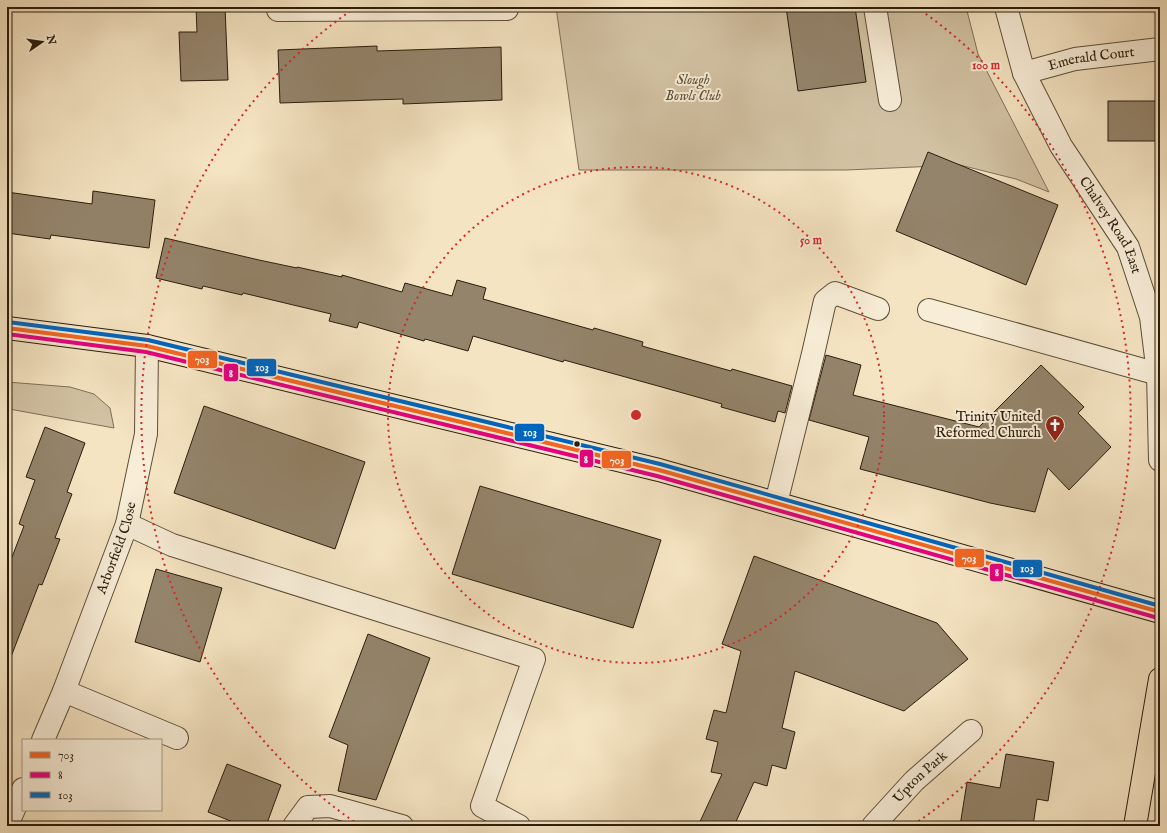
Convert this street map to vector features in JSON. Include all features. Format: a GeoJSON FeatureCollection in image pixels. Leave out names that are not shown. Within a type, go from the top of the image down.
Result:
{"type":"FeatureCollection","features":[{"type":"Feature","properties":{"kind":"main road"},"geometry":{"type":"LineString","coordinates":[[7,328],[147,346],[659,470],[1160,612]]}},
{"type":"Feature","properties":{"kind":"main road"},"geometry":{"type":"LineString","coordinates":[[1135,826],[1160,679]]}},
{"type":"Feature","properties":{"kind":"street"},"geometry":{"type":"LineString","coordinates":[[874,7],[890,100]]}},
{"type":"Feature","properties":{"kind":"street","name":"Chalvey Road East"},"geometry":{"type":"LineString","coordinates":[[1006,7],[1024,73],[1061,146],[1128,247],[1150,317],[1158,374],[1160,460]]}},
{"type":"Feature","properties":{"kind":"street"},"geometry":{"type":"LineString","coordinates":[[278,10],[412,8],[507,9]]}},
{"type":"Feature","properties":{"kind":"street","name":"Emerald Court"},"geometry":{"type":"LineString","coordinates":[[1024,73],[1075,59],[1160,49]]}},
{"type":"Feature","properties":{"kind":"street"},"geometry":{"type":"LineString","coordinates":[[776,503],[825,301],[835,294],[878,309]]}},
{"type":"Feature","properties":{"kind":"street"},"geometry":{"type":"LineString","coordinates":[[929,310],[1158,374]]}},
{"type":"Feature","properties":{"kind":"street","name":"Arborfield Close"},"geometry":{"type":"LineString","coordinates":[[43,739],[64,691],[127,524],[146,434],[147,346]]}},
{"type":"Feature","properties":{"kind":"street"},"geometry":{"type":"LineString","coordinates":[[127,524],[172,545],[534,659],[482,806],[519,826]]}},
{"type":"Feature","properties":{"kind":"street"},"geometry":{"type":"LineString","coordinates":[[64,691],[177,738]]}},
{"type":"Feature","properties":{"kind":"street","name":"Upton Park"},"geometry":{"type":"LineString","coordinates":[[873,826],[914,781],[971,731]]}},
{"type":"Feature","properties":{"kind":"street"},"geometry":{"type":"LineString","coordinates":[[7,825],[22,791]]}},
{"type":"Feature","properties":{"kind":"street"},"geometry":{"type":"LineString","coordinates":[[294,826],[308,807],[330,806],[402,826]]}},
{"type":"Feature","properties":{"kind":"green space","name":"Slough Bowls Club"},"geometry":{"type":"Polygon","coordinates":[[[556,7],[966,7],[978,54],[1049,192],[1016,179],[960,165],[846,170],[579,170],[556,7]]]}},
{"type":"Feature","properties":{"kind":"green space"},"geometry":{"type":"Polygon","coordinates":[[[7,382],[70,387],[94,394],[110,408],[114,428],[9,409],[12,398],[7,396],[7,382]]]}},
{"type":"Feature","properties":{"kind":"building"},"geometry":{"type":"Polygon","coordinates":[[[196,7],[225,7],[228,80],[181,81],[179,32],[197,32],[196,7]]]}},
{"type":"Feature","properties":{"kind":"building"},"geometry":{"type":"Polygon","coordinates":[[[786,7],[855,7],[866,82],[798,91],[786,7]]]}},
{"type":"Feature","properties":{"kind":"building"},"geometry":{"type":"Polygon","coordinates":[[[377,46],[377,51],[501,47],[502,100],[403,104],[403,99],[280,103],[278,50],[377,46]]]}},
{"type":"Feature","properties":{"kind":"building"},"geometry":{"type":"Polygon","coordinates":[[[1108,101],[1160,101],[1160,141],[1108,141],[1108,101]]]}},
{"type":"Feature","properties":{"kind":"building"},"geometry":{"type":"Polygon","coordinates":[[[928,152],[1058,205],[1026,285],[896,231],[928,152]]]}},
{"type":"Feature","properties":{"kind":"building"},"geometry":{"type":"Polygon","coordinates":[[[93,191],[155,200],[149,248],[51,235],[50,239],[7,233],[7,192],[92,204],[93,191]]]}},
{"type":"Feature","properties":{"kind":"building"},"geometry":{"type":"Polygon","coordinates":[[[165,238],[297,268],[342,277],[342,275],[402,292],[405,283],[452,296],[457,280],[486,288],[483,299],[593,330],[594,328],[643,342],[642,346],[731,371],[732,369],[792,386],[785,413],[778,411],[775,422],[721,407],[722,404],[564,360],[563,362],[473,336],[468,351],[425,339],[424,341],[359,322],[357,328],[329,321],[331,314],[243,293],[242,295],[203,286],[202,289],[156,278],[165,238]]]}},
{"type":"Feature","properties":{"kind":"building"},"geometry":{"type":"Polygon","coordinates":[[[826,355],[861,365],[853,395],[979,427],[1041,365],[1084,407],[1078,413],[1111,447],[1069,490],[1048,468],[1035,512],[990,503],[860,469],[869,437],[809,420],[826,355]]]}},
{"type":"Feature","properties":{"kind":"building"},"geometry":{"type":"Polygon","coordinates":[[[204,406],[365,462],[335,549],[174,493],[204,406]]]}},
{"type":"Feature","properties":{"kind":"building"},"geometry":{"type":"Polygon","coordinates":[[[45,427],[85,443],[67,492],[72,494],[55,538],[60,539],[42,585],[39,584],[9,662],[7,662],[7,570],[24,526],[19,524],[35,480],[26,477],[45,427]]]}},
{"type":"Feature","properties":{"kind":"building"},"geometry":{"type":"Polygon","coordinates":[[[480,486],[661,540],[633,628],[452,574],[480,486]]]}},
{"type":"Feature","properties":{"kind":"building"},"geometry":{"type":"Polygon","coordinates":[[[754,556],[937,623],[968,659],[904,711],[795,671],[782,728],[795,732],[786,769],[772,765],[767,786],[754,782],[734,826],[698,826],[722,774],[711,772],[718,742],[706,739],[714,710],[726,713],[741,651],[722,644],[754,556]]]}},
{"type":"Feature","properties":{"kind":"building"},"geometry":{"type":"Polygon","coordinates":[[[156,569],[222,588],[200,662],[135,642],[156,569]]]}},
{"type":"Feature","properties":{"kind":"building"},"geometry":{"type":"Polygon","coordinates":[[[368,634],[430,658],[376,800],[338,791],[348,745],[329,737],[368,634]]]}},
{"type":"Feature","properties":{"kind":"building"},"geometry":{"type":"Polygon","coordinates":[[[1006,754],[1054,762],[1048,801],[1037,799],[1033,826],[960,826],[967,782],[1000,788],[1006,754]]]}},
{"type":"Feature","properties":{"kind":"building"},"geometry":{"type":"Polygon","coordinates":[[[227,764],[281,785],[266,826],[243,826],[208,812],[227,764]]]}},
{"type":"Feature","properties":{"kind":"transit line","name":"103"},"geometry":{"type":"LineString","coordinates":[[8,322],[148,340],[660,464],[1160,606]]}},
{"type":"Feature","properties":{"kind":"transit line","name":"703"},"geometry":{"type":"LineString","coordinates":[[7,328],[147,346],[659,470],[1160,612]]}},
{"type":"Feature","properties":{"kind":"transit line","name":"8"},"geometry":{"type":"LineString","coordinates":[[7,334],[146,352],[657,476],[1158,618]]}},
{"type":"Feature","properties":{"kind":"place","name":"Trinity United Reformed Church"},"geometry":{"type":"Point","coordinates":[1055,442]}}]}
